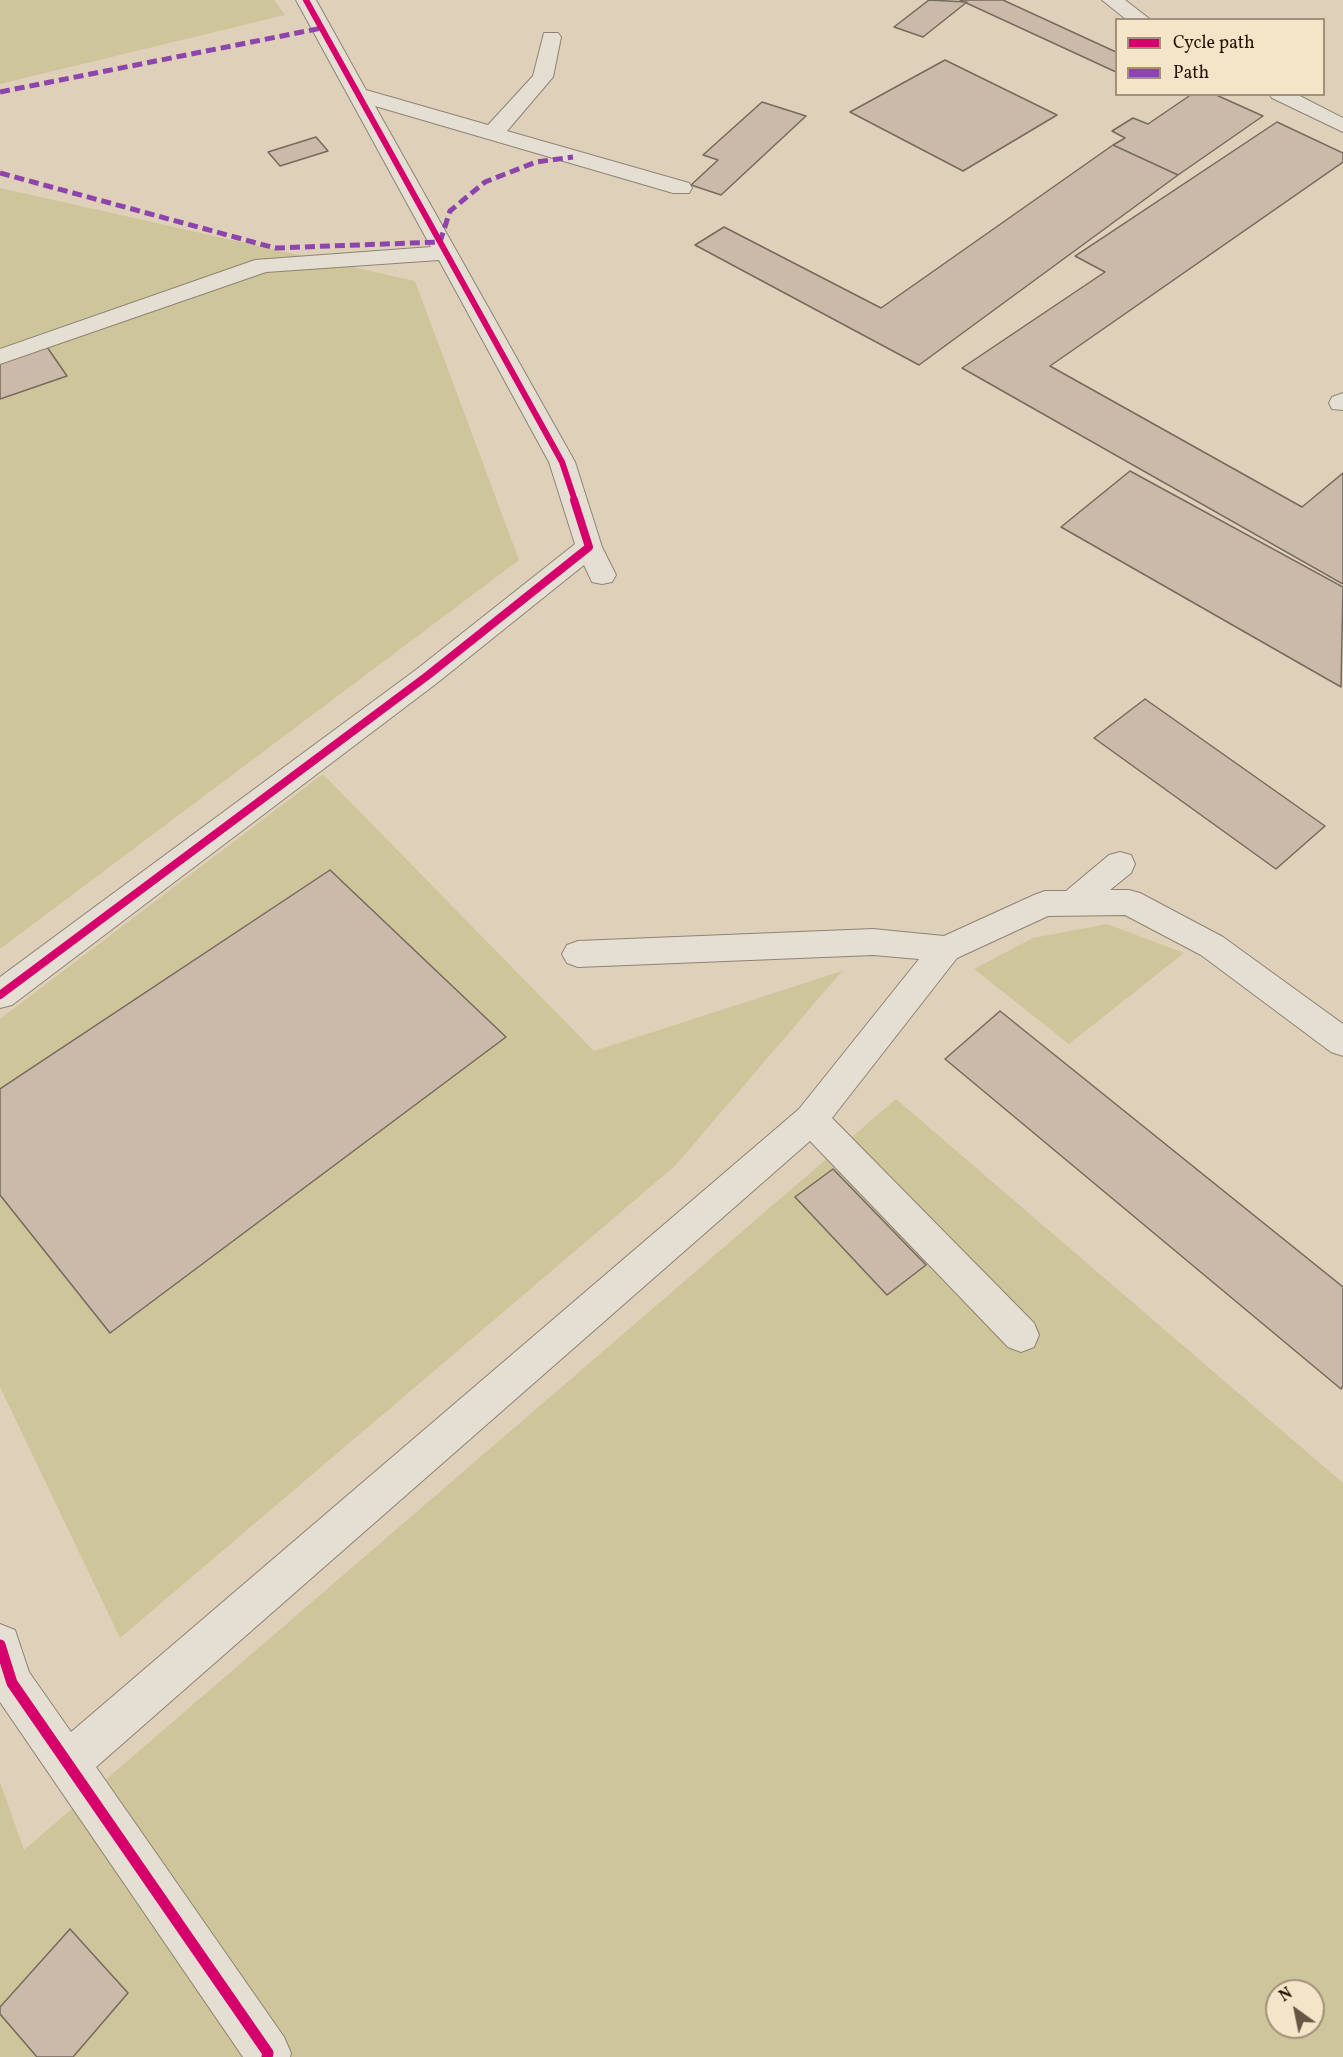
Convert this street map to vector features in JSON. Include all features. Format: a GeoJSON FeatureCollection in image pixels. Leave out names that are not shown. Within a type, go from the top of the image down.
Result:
{"type":"FeatureCollection","features":[{"type":"Feature","properties":{"kind":"street"},"geometry":{"type":"LineString","coordinates":[[306,0],[562,462],[589,547],[602,575]]}},
{"type":"Feature","properties":{"kind":"street"},"geometry":{"type":"LineString","coordinates":[[1112,0],[1138,18]]}},
{"type":"Feature","properties":{"kind":"street"},"geometry":{"type":"LineString","coordinates":[[493,133],[543,77],[551,37]]}},
{"type":"Feature","properties":{"kind":"street"},"geometry":{"type":"LineString","coordinates":[[358,94],[681,188]]}},
{"type":"Feature","properties":{"kind":"street"},"geometry":{"type":"LineString","coordinates":[[1283,96],[1343,126]]}},
{"type":"Feature","properties":{"kind":"street"},"geometry":{"type":"LineString","coordinates":[[0,357],[263,265],[446,253]]}},
{"type":"Feature","properties":{"kind":"street"},"geometry":{"type":"LineString","coordinates":[[0,995],[427,676],[589,547]]}},
{"type":"Feature","properties":{"kind":"street"},"geometry":{"type":"LineString","coordinates":[[1073,903],[1120,864]]}},
{"type":"Feature","properties":{"kind":"street"},"geometry":{"type":"LineString","coordinates":[[67,1764],[811,1119],[946,949],[1044,904],[1129,902],[1212,946],[1343,1042]]}},
{"type":"Feature","properties":{"kind":"street"},"geometry":{"type":"LineString","coordinates":[[578,954],[873,942],[946,949]]}},
{"type":"Feature","properties":{"kind":"street"},"geometry":{"type":"LineString","coordinates":[[811,1119],[1021,1335]]}},
{"type":"Feature","properties":{"kind":"street"},"geometry":{"type":"LineString","coordinates":[[4,1672],[268,2053],[267,2057]]}},
{"type":"Feature","properties":{"kind":"shaded area"},"geometry":{"type":"Polygon","coordinates":[[[0,0],[274,0],[285,15],[0,84],[0,0]]]}},
{"type":"Feature","properties":{"kind":"shaded area"},"geometry":{"type":"Polygon","coordinates":[[[0,188],[415,281],[519,560],[0,949],[0,188]]]}},
{"type":"Feature","properties":{"kind":"shaded area"},"geometry":{"type":"Polygon","coordinates":[[[323,774],[594,1051],[842,971],[675,1166],[120,1638],[0,1387],[0,1019],[323,774]]]}},
{"type":"Feature","properties":{"kind":"shaded area"},"geometry":{"type":"Polygon","coordinates":[[[1107,924],[1184,953],[1069,1044],[974,969],[1033,938],[1107,924]]]}},
{"type":"Feature","properties":{"kind":"shaded area"},"geometry":{"type":"Polygon","coordinates":[[[896,1099],[1343,1483],[1343,2057],[0,2057],[0,1782],[24,1850],[896,1099]]]}},
{"type":"Feature","properties":{"kind":"building"},"geometry":{"type":"Polygon","coordinates":[[[929,0],[967,2],[923,37],[894,27],[929,0]]]}},
{"type":"Feature","properties":{"kind":"building"},"geometry":{"type":"Polygon","coordinates":[[[960,0],[1003,0],[1115,52],[1115,72],[960,0]]]}},
{"type":"Feature","properties":{"kind":"building"},"geometry":{"type":"Polygon","coordinates":[[[945,60],[1057,115],[963,171],[850,112],[945,60]]]}},
{"type":"Feature","properties":{"kind":"building"},"geometry":{"type":"Polygon","coordinates":[[[1189,96],[1218,96],[1263,116],[1178,175],[1113,145],[1125,138],[1112,131],[1133,118],[1148,124],[1189,96]]]}},
{"type":"Feature","properties":{"kind":"building"},"geometry":{"type":"Polygon","coordinates":[[[762,102],[806,116],[721,195],[691,185],[718,160],[703,155],[762,102]]]}},
{"type":"Feature","properties":{"kind":"building"},"geometry":{"type":"Polygon","coordinates":[[[1277,122],[1343,153],[1343,162],[1050,366],[1302,507],[1343,473],[1343,584],[962,368],[1105,272],[1075,256],[1277,122]]]}},
{"type":"Feature","properties":{"kind":"building"},"geometry":{"type":"Polygon","coordinates":[[[316,137],[328,151],[280,166],[268,152],[316,137]]]}},
{"type":"Feature","properties":{"kind":"building"},"geometry":{"type":"Polygon","coordinates":[[[1113,145],[1178,175],[919,365],[695,245],[724,227],[881,308],[1113,145]]]}},
{"type":"Feature","properties":{"kind":"building"},"geometry":{"type":"Polygon","coordinates":[[[47,347],[67,376],[0,399],[0,363],[47,347]]]}},
{"type":"Feature","properties":{"kind":"building"},"geometry":{"type":"Polygon","coordinates":[[[1130,471],[1343,587],[1341,687],[1061,527],[1130,471]]]}},
{"type":"Feature","properties":{"kind":"building"},"geometry":{"type":"Polygon","coordinates":[[[1145,699],[1325,826],[1276,869],[1094,738],[1145,699]]]}},
{"type":"Feature","properties":{"kind":"building"},"geometry":{"type":"Polygon","coordinates":[[[330,870],[506,1037],[110,1333],[0,1195],[0,1089],[330,870]]]}},
{"type":"Feature","properties":{"kind":"building"},"geometry":{"type":"Polygon","coordinates":[[[1000,1011],[1343,1287],[1343,1386],[1341,1389],[945,1059],[1000,1011]]]}},
{"type":"Feature","properties":{"kind":"building"},"geometry":{"type":"Polygon","coordinates":[[[833,1169],[926,1265],[887,1295],[795,1197],[833,1169]]]}},
{"type":"Feature","properties":{"kind":"building"},"geometry":{"type":"Polygon","coordinates":[[[70,1929],[128,1993],[73,2057],[37,2057],[0,2014],[0,2007],[70,1929]]]}},
{"type":"Feature","properties":{"kind":"marked path"},"geometry":{"type":"LineString","coordinates":[[0,92],[322,28]]}},
{"type":"Feature","properties":{"kind":"marked path"},"geometry":{"type":"LineString","coordinates":[[0,173],[275,248],[440,242],[450,211],[485,182],[536,162],[573,157]]}},
{"type":"Feature","properties":{"kind":"cycle path"},"geometry":{"type":"LineString","coordinates":[[0,995],[427,676],[589,547],[562,462],[306,0]]}},
{"type":"Feature","properties":{"kind":"cycle path"},"geometry":{"type":"LineString","coordinates":[[0,1645],[12,1683],[268,2053],[267,2057]]}}]}
